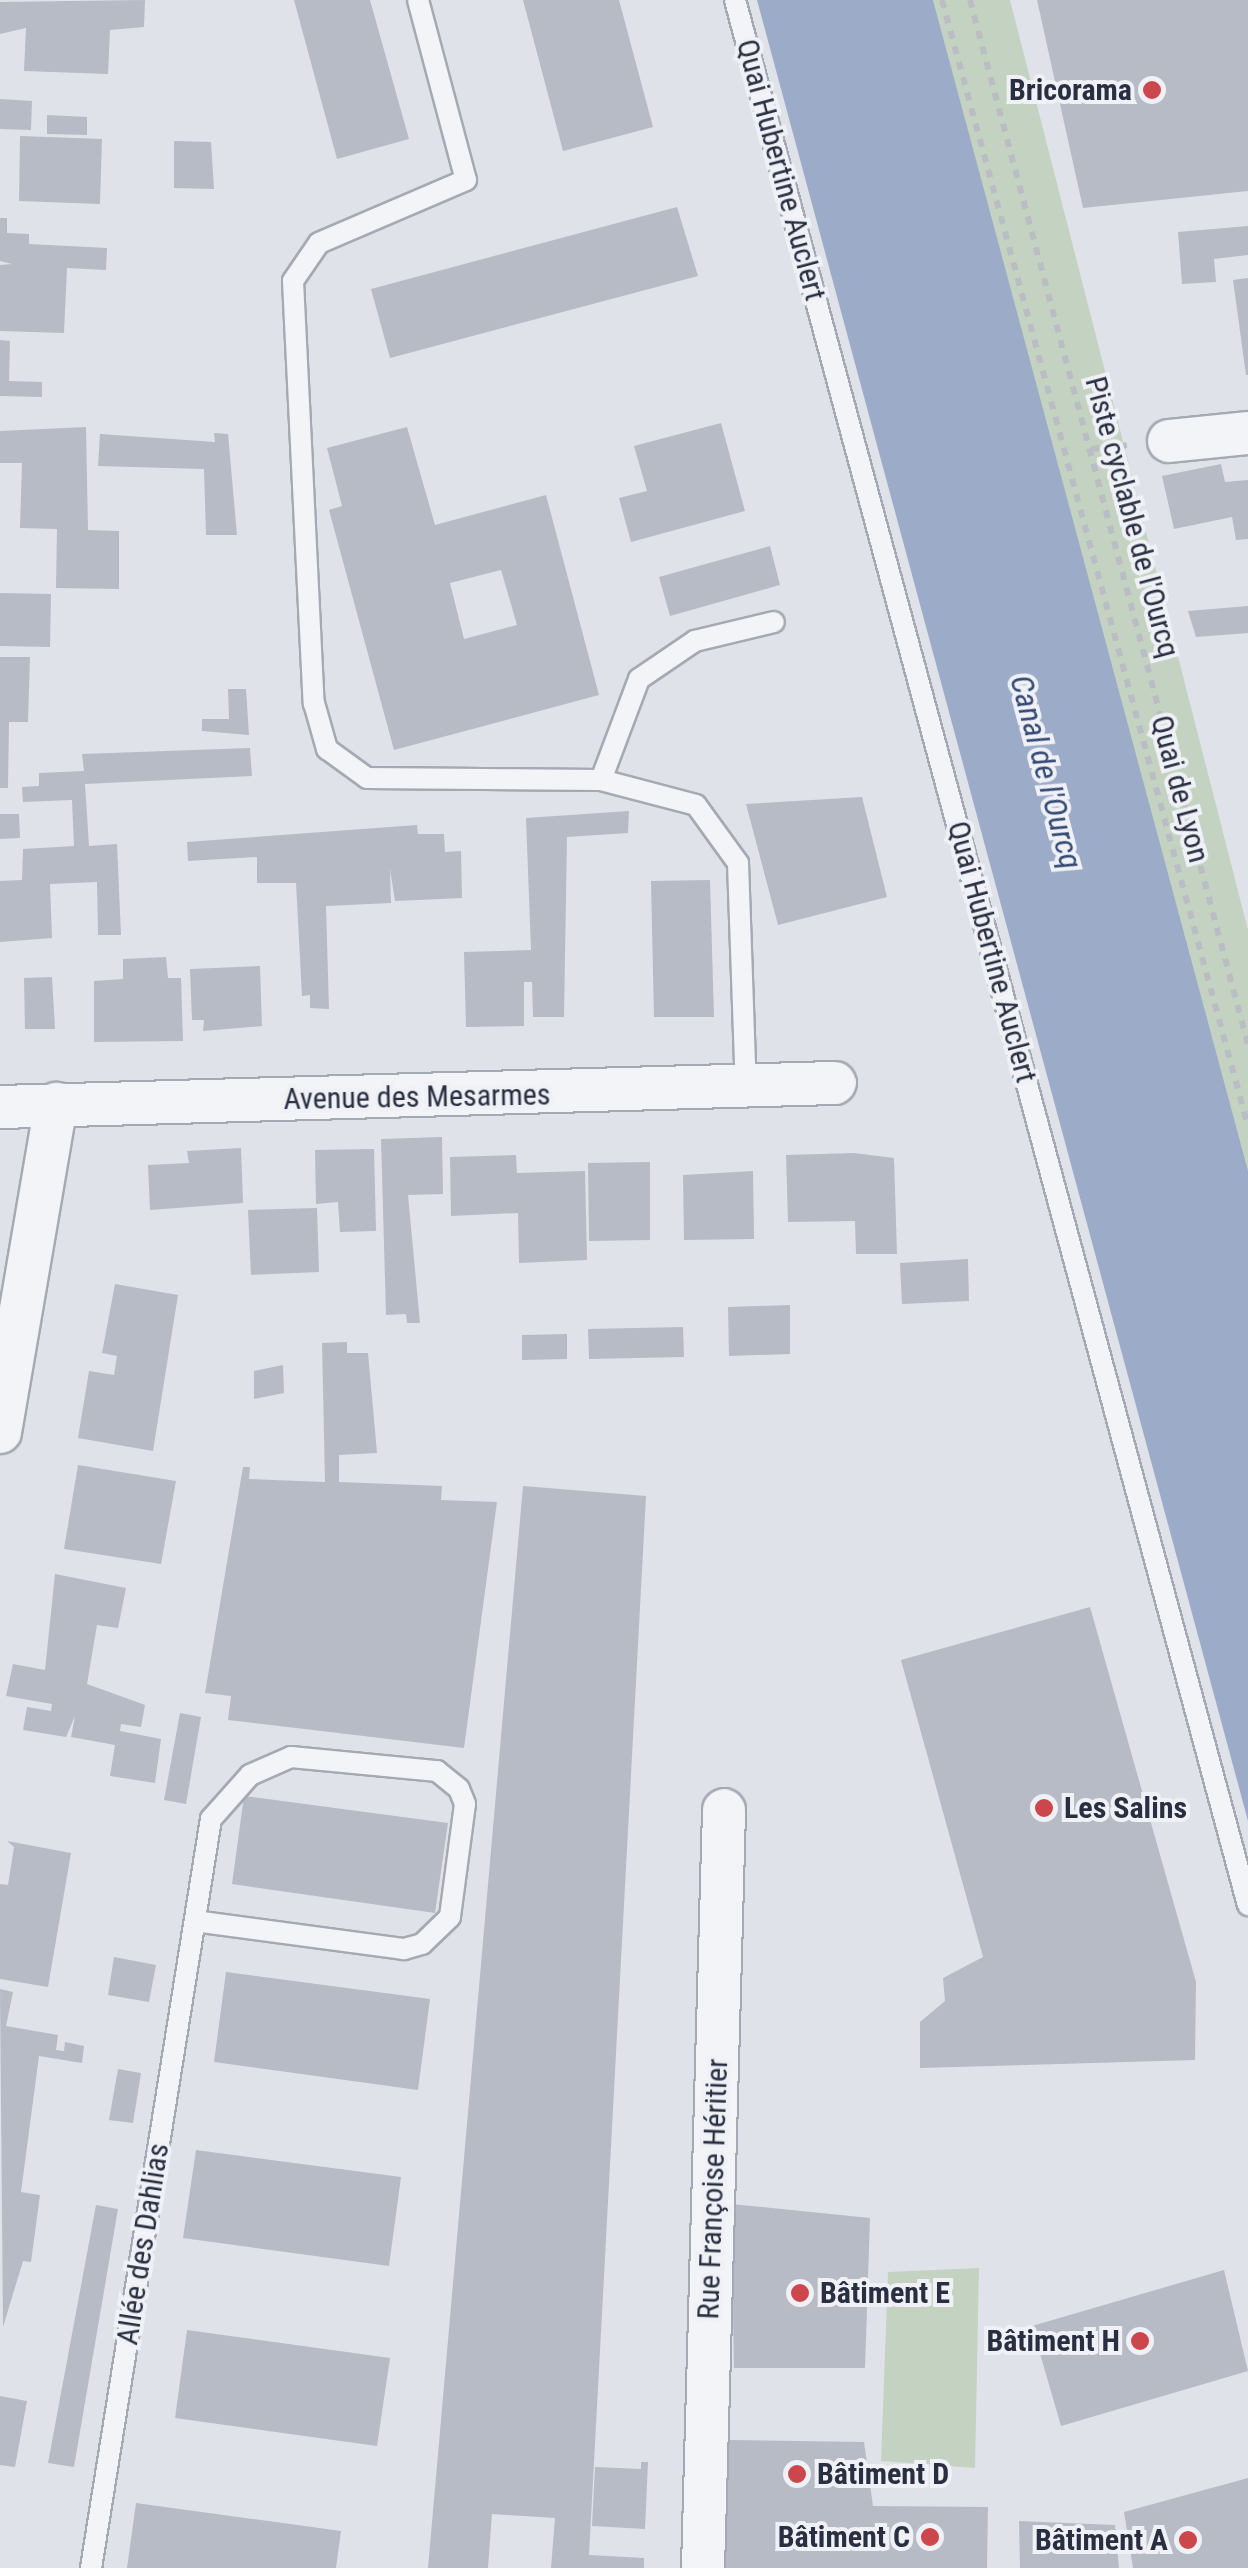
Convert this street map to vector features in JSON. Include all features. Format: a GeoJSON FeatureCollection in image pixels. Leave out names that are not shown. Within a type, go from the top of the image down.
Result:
{"type":"FeatureCollection","features":[{"type":"Feature","properties":{"kind":"street"},"geometry":{"type":"LineString","coordinates":[[1168,441],[1248,433]]}},
{"type":"Feature","properties":{"kind":"street","name":"Avenue des Mesarmes"},"geometry":{"type":"LineString","coordinates":[[0,1107],[746,1091],[834,1083]]}},
{"type":"Feature","properties":{"kind":"street"},"geometry":{"type":"LineString","coordinates":[[0,1432],[56,1104]]}},
{"type":"Feature","properties":{"kind":"street","name":"Rue Françoise Héritier"},"geometry":{"type":"LineString","coordinates":[[702,2568],[724,1810]]}},
{"type":"Feature","properties":{"kind":"lane"},"geometry":{"type":"LineString","coordinates":[[418,0],[466,180],[319,243],[294,281],[314,703],[327,750],[366,778],[601,780],[696,805],[738,864],[746,1091]]}},
{"type":"Feature","properties":{"kind":"lane","name":"Quai Hubertine Auclert"},"geometry":{"type":"LineString","coordinates":[[735,0],[1248,1905]]}},
{"type":"Feature","properties":{"kind":"lane"},"geometry":{"type":"LineString","coordinates":[[601,780],[639,679],[694,641],[774,622]]}},
{"type":"Feature","properties":{"kind":"lane","name":"Allée des Dahlias"},"geometry":{"type":"LineString","coordinates":[[91,2568],[212,1819],[225,1798],[272,1763],[311,1755],[438,1771],[459,1789],[464,1804],[450,1917],[432,1938],[404,1949],[196,1921]]}},
{"type":"Feature","properties":{"kind":"path","name":"Quai de Lyon"},"geometry":{"type":"LineString","coordinates":[[942,0],[1248,1126]]}},
{"type":"Feature","properties":{"kind":"path","name":"Piste cyclable de l'Ourcq"},"geometry":{"type":"LineString","coordinates":[[970,0],[1248,1045]]}},
{"type":"Feature","properties":{"kind":"green space"},"geometry":{"type":"Polygon","coordinates":[[[933,0],[1010,0],[1248,930],[1248,1179],[933,0]]]}},
{"type":"Feature","properties":{"kind":"green space"},"geometry":{"type":"Polygon","coordinates":[[[979,2268],[975,2468],[881,2461],[888,2272],[979,2268]]]}},
{"type":"Feature","properties":{"kind":"water","name":"Canal de l'Ourcq"},"geometry":{"type":"Polygon","coordinates":[[[757,0],[933,0],[1248,1171],[1248,1821],[757,0]]]}},
{"type":"Feature","properties":{"kind":"building"},"geometry":{"type":"Polygon","coordinates":[[[145,0],[144,27],[110,30],[108,74],[24,71],[26,28],[0,34],[0,2],[145,0]]]}},
{"type":"Feature","properties":{"kind":"building"},"geometry":{"type":"Polygon","coordinates":[[[294,0],[370,0],[409,139],[337,159],[294,0]]]}},
{"type":"Feature","properties":{"kind":"building"},"geometry":{"type":"Polygon","coordinates":[[[523,0],[619,0],[653,127],[563,151],[523,0]]]}},
{"type":"Feature","properties":{"kind":"building","name":"Bricorama"},"geometry":{"type":"Polygon","coordinates":[[[1037,0],[1248,0],[1248,191],[1083,208],[1037,0]]]}},
{"type":"Feature","properties":{"kind":"building"},"geometry":{"type":"Polygon","coordinates":[[[0,99],[32,101],[31,130],[0,129],[0,99]]]}},
{"type":"Feature","properties":{"kind":"building"},"geometry":{"type":"Polygon","coordinates":[[[47,115],[87,117],[87,135],[47,134],[47,115]]]}},
{"type":"Feature","properties":{"kind":"building"},"geometry":{"type":"Polygon","coordinates":[[[20,136],[102,139],[100,204],[19,201],[20,136]]]}},
{"type":"Feature","properties":{"kind":"building"},"geometry":{"type":"Polygon","coordinates":[[[174,141],[211,142],[214,189],[174,188],[174,141]]]}},
{"type":"Feature","properties":{"kind":"building"},"geometry":{"type":"Polygon","coordinates":[[[677,207],[698,276],[390,358],[371,289],[677,207]]]}},
{"type":"Feature","properties":{"kind":"building"},"geometry":{"type":"Polygon","coordinates":[[[0,218],[7,218],[7,233],[29,234],[29,244],[107,248],[106,270],[67,268],[64,333],[0,331],[0,265],[12,264],[0,261],[0,218]]]}},
{"type":"Feature","properties":{"kind":"building"},"geometry":{"type":"Polygon","coordinates":[[[1248,226],[1248,255],[1214,259],[1216,282],[1182,284],[1178,232],[1248,226]]]}},
{"type":"Feature","properties":{"kind":"building"},"geometry":{"type":"Polygon","coordinates":[[[1248,278],[1248,375],[1246,375],[1233,280],[1248,278]]]}},
{"type":"Feature","properties":{"kind":"building"},"geometry":{"type":"Polygon","coordinates":[[[0,340],[10,341],[9,381],[42,382],[42,397],[0,396],[0,340]]]}},
{"type":"Feature","properties":{"kind":"building"},"geometry":{"type":"Polygon","coordinates":[[[721,423],[745,511],[631,542],[619,498],[647,491],[634,446],[721,423]]]}},
{"type":"Feature","properties":{"kind":"building"},"geometry":{"type":"Polygon","coordinates":[[[86,427],[88,530],[119,531],[119,589],[56,588],[57,529],[20,528],[22,463],[0,463],[0,431],[86,427]]]}},
{"type":"Feature","properties":{"kind":"building"},"geometry":{"type":"Polygon","coordinates":[[[407,427],[435,525],[546,495],[599,695],[394,750],[329,510],[342,506],[327,448],[407,427]],[[501,570],[450,583],[464,639],[517,625],[501,570]]]}},
{"type":"Feature","properties":{"kind":"building"},"geometry":{"type":"Polygon","coordinates":[[[214,433],[228,434],[237,535],[206,535],[204,469],[98,466],[100,434],[215,442],[214,433]]]}},
{"type":"Feature","properties":{"kind":"building"},"geometry":{"type":"Polygon","coordinates":[[[1221,464],[1225,482],[1248,480],[1248,539],[1236,540],[1232,517],[1174,529],[1162,476],[1221,464]]]}},
{"type":"Feature","properties":{"kind":"building"},"geometry":{"type":"Polygon","coordinates":[[[770,546],[780,585],[670,616],[659,577],[770,546]]]}},
{"type":"Feature","properties":{"kind":"building"},"geometry":{"type":"Polygon","coordinates":[[[0,593],[51,594],[50,647],[0,646],[0,593]]]}},
{"type":"Feature","properties":{"kind":"building"},"geometry":{"type":"Polygon","coordinates":[[[1248,606],[1248,633],[1196,637],[1188,611],[1248,606]]]}},
{"type":"Feature","properties":{"kind":"building"},"geometry":{"type":"Polygon","coordinates":[[[0,657],[30,657],[28,722],[9,722],[8,788],[0,788],[0,657]]]}},
{"type":"Feature","properties":{"kind":"building"},"geometry":{"type":"Polygon","coordinates":[[[228,689],[246,689],[249,735],[202,731],[202,719],[229,719],[228,689]]]}},
{"type":"Feature","properties":{"kind":"building"},"geometry":{"type":"Polygon","coordinates":[[[250,748],[252,776],[85,784],[89,846],[117,844],[121,935],[98,935],[97,882],[50,884],[52,938],[0,942],[0,881],[22,880],[23,849],[74,846],[72,800],[23,802],[22,787],[39,786],[39,773],[84,771],[82,754],[250,748]]]}},
{"type":"Feature","properties":{"kind":"building"},"geometry":{"type":"Polygon","coordinates":[[[862,797],[887,897],[778,925],[746,804],[862,797]]]}},
{"type":"Feature","properties":{"kind":"building"},"geometry":{"type":"Polygon","coordinates":[[[629,811],[628,833],[567,837],[564,1017],[533,1017],[532,982],[524,982],[524,1026],[466,1027],[464,952],[531,950],[526,818],[629,811]]]}},
{"type":"Feature","properties":{"kind":"building"},"geometry":{"type":"Polygon","coordinates":[[[0,814],[19,814],[20,838],[0,839],[0,814]]]}},
{"type":"Feature","properties":{"kind":"building"},"geometry":{"type":"Polygon","coordinates":[[[417,825],[418,834],[444,834],[445,852],[461,851],[462,898],[395,901],[390,869],[391,903],[326,906],[329,1009],[310,1008],[310,995],[302,996],[296,883],[257,883],[257,857],[188,861],[187,842],[417,825]]]}},
{"type":"Feature","properties":{"kind":"building"},"geometry":{"type":"Polygon","coordinates":[[[710,880],[714,1017],[654,1017],[651,881],[710,880]]]}},
{"type":"Feature","properties":{"kind":"building"},"geometry":{"type":"Polygon","coordinates":[[[166,957],[168,978],[181,978],[183,1041],[94,1042],[94,981],[123,979],[123,959],[166,957]]]}},
{"type":"Feature","properties":{"kind":"building"},"geometry":{"type":"Polygon","coordinates":[[[260,966],[262,1026],[203,1031],[204,1020],[192,1020],[190,969],[260,966]]]}},
{"type":"Feature","properties":{"kind":"building"},"geometry":{"type":"Polygon","coordinates":[[[52,977],[55,1029],[25,1029],[24,978],[52,977]]]}},
{"type":"Feature","properties":{"kind":"building"},"geometry":{"type":"Polygon","coordinates":[[[442,1137],[443,1194],[408,1195],[420,1323],[407,1323],[406,1314],[386,1315],[381,1139],[442,1137]]]}},
{"type":"Feature","properties":{"kind":"building"},"geometry":{"type":"Polygon","coordinates":[[[241,1148],[243,1203],[150,1210],[148,1165],[189,1163],[187,1151],[241,1148]]]}},
{"type":"Feature","properties":{"kind":"building"},"geometry":{"type":"Polygon","coordinates":[[[374,1149],[376,1231],[340,1232],[338,1202],[316,1204],[315,1150],[374,1149]]]}},
{"type":"Feature","properties":{"kind":"building"},"geometry":{"type":"Polygon","coordinates":[[[854,1153],[894,1158],[897,1254],[856,1254],[855,1221],[788,1222],[786,1155],[854,1153]]]}},
{"type":"Feature","properties":{"kind":"building"},"geometry":{"type":"Polygon","coordinates":[[[516,1155],[517,1173],[585,1171],[587,1260],[519,1263],[518,1213],[451,1216],[450,1157],[516,1155]]]}},
{"type":"Feature","properties":{"kind":"building"},"geometry":{"type":"Polygon","coordinates":[[[650,1162],[650,1240],[589,1241],[588,1163],[650,1162]]]}},
{"type":"Feature","properties":{"kind":"building"},"geometry":{"type":"Polygon","coordinates":[[[753,1171],[754,1239],[684,1240],[683,1175],[753,1171]]]}},
{"type":"Feature","properties":{"kind":"building"},"geometry":{"type":"Polygon","coordinates":[[[317,1208],[319,1272],[251,1275],[248,1210],[317,1208]]]}},
{"type":"Feature","properties":{"kind":"building"},"geometry":{"type":"Polygon","coordinates":[[[968,1259],[969,1301],[902,1304],[900,1263],[968,1259]]]}},
{"type":"Feature","properties":{"kind":"building"},"geometry":{"type":"Polygon","coordinates":[[[115,1284],[178,1295],[153,1451],[78,1438],[89,1371],[114,1375],[117,1356],[102,1353],[115,1284]]]}},
{"type":"Feature","properties":{"kind":"building"},"geometry":{"type":"Polygon","coordinates":[[[790,1305],[790,1354],[729,1356],[728,1307],[790,1305]]]}},
{"type":"Feature","properties":{"kind":"building"},"geometry":{"type":"Polygon","coordinates":[[[683,1327],[684,1357],[589,1359],[588,1329],[683,1327]]]}},
{"type":"Feature","properties":{"kind":"building"},"geometry":{"type":"Polygon","coordinates":[[[567,1334],[567,1359],[522,1360],[522,1335],[567,1334]]]}},
{"type":"Feature","properties":{"kind":"building"},"geometry":{"type":"Polygon","coordinates":[[[347,1342],[347,1353],[368,1353],[377,1453],[339,1455],[339,1482],[442,1486],[441,1500],[497,1502],[464,1748],[228,1720],[231,1696],[205,1693],[243,1467],[250,1467],[249,1479],[325,1482],[322,1343],[347,1342]]]}},
{"type":"Feature","properties":{"kind":"building"},"geometry":{"type":"Polygon","coordinates":[[[283,1365],[284,1393],[254,1399],[254,1371],[283,1365]]]}},
{"type":"Feature","properties":{"kind":"building"},"geometry":{"type":"Polygon","coordinates":[[[78,1465],[176,1481],[161,1564],[64,1549],[78,1465]]]}},
{"type":"Feature","properties":{"kind":"building"},"geometry":{"type":"Polygon","coordinates":[[[523,1486],[646,1496],[589,2555],[644,2558],[644,2568],[551,2568],[555,2518],[492,2514],[488,2568],[428,2568],[523,1486]]]}},
{"type":"Feature","properties":{"kind":"building"},"geometry":{"type":"Polygon","coordinates":[[[55,1574],[126,1588],[118,1628],[97,1625],[87,1684],[145,1705],[141,1727],[121,1724],[120,1731],[161,1739],[155,1783],[110,1776],[115,1745],[71,1737],[75,1716],[66,1737],[23,1730],[27,1707],[51,1711],[52,1704],[6,1696],[13,1664],[45,1670],[55,1574]]]}},
{"type":"Feature","properties":{"kind":"building","name":"Les Salins"},"geometry":{"type":"Polygon","coordinates":[[[1090,1607],[1196,1982],[1195,2060],[920,2068],[920,2022],[945,2001],[943,1978],[983,1957],[901,1660],[1090,1607]]]}},
{"type":"Feature","properties":{"kind":"building"},"geometry":{"type":"Polygon","coordinates":[[[180,1713],[201,1717],[186,1804],[164,1800],[180,1713]]]}},
{"type":"Feature","properties":{"kind":"building"},"geometry":{"type":"Polygon","coordinates":[[[244,1796],[448,1823],[435,1913],[232,1884],[244,1796]]]}},
{"type":"Feature","properties":{"kind":"building"},"geometry":{"type":"Polygon","coordinates":[[[7,1841],[71,1853],[48,1987],[0,1979],[0,1884],[8,1885],[14,1847],[7,1841]]]}},
{"type":"Feature","properties":{"kind":"building"},"geometry":{"type":"Polygon","coordinates":[[[114,1957],[156,1965],[149,2002],[108,1995],[114,1957]]]}},
{"type":"Feature","properties":{"kind":"building"},"geometry":{"type":"Polygon","coordinates":[[[226,1972],[430,1999],[418,2090],[214,2062],[226,1972]]]}},
{"type":"Feature","properties":{"kind":"building"},"geometry":{"type":"Polygon","coordinates":[[[0,1989],[13,1992],[6,2026],[58,2035],[56,2050],[64,2051],[65,2042],[84,2046],[82,2063],[39,2056],[21,2192],[40,2195],[31,2262],[23,2261],[3,2327],[0,1989]]]}},
{"type":"Feature","properties":{"kind":"building"},"geometry":{"type":"Polygon","coordinates":[[[118,2069],[141,2073],[133,2123],[109,2120],[118,2069]]]}},
{"type":"Feature","properties":{"kind":"building"},"geometry":{"type":"Polygon","coordinates":[[[196,2150],[401,2177],[389,2266],[183,2238],[196,2150]]]}},
{"type":"Feature","properties":{"kind":"building","name":"Bâtiment E"},"geometry":{"type":"Polygon","coordinates":[[[731,2204],[870,2218],[865,2368],[734,2368],[731,2204]]]}},
{"type":"Feature","properties":{"kind":"building"},"geometry":{"type":"Polygon","coordinates":[[[96,2205],[118,2209],[74,2467],[48,2463],[96,2205]]]}},
{"type":"Feature","properties":{"kind":"building","name":"Bâtiment H"},"geometry":{"type":"Polygon","coordinates":[[[1224,2270],[1248,2371],[1061,2426],[1032,2326],[1224,2270]]]}},
{"type":"Feature","properties":{"kind":"building"},"geometry":{"type":"Polygon","coordinates":[[[187,2330],[390,2358],[377,2446],[175,2418],[187,2330]]]}},
{"type":"Feature","properties":{"kind":"building"},"geometry":{"type":"Polygon","coordinates":[[[0,2396],[27,2401],[15,2467],[0,2465],[0,2396]]]}},
{"type":"Feature","properties":{"kind":"building","name":"Bâtiment D"},"geometry":{"type":"Polygon","coordinates":[[[727,2440],[864,2442],[873,2506],[988,2507],[987,2568],[724,2568],[727,2440]]]}},
{"type":"Feature","properties":{"kind":"building"},"geometry":{"type":"Polygon","coordinates":[[[641,2462],[648,2462],[645,2529],[592,2526],[595,2467],[641,2469],[641,2462]]]}},
{"type":"Feature","properties":{"kind":"building","name":"Bâtiment A"},"geometry":{"type":"Polygon","coordinates":[[[1248,2478],[1248,2568],[1133,2568],[1124,2512],[1248,2478]]]}},
{"type":"Feature","properties":{"kind":"building"},"geometry":{"type":"Polygon","coordinates":[[[136,2503],[341,2531],[336,2568],[127,2568],[136,2503]]]}},
{"type":"Feature","properties":{"kind":"building"},"geometry":{"type":"Polygon","coordinates":[[[1019,2521],[1115,2525],[1119,2568],[1020,2568],[1019,2521]]]}},
{"type":"Feature","properties":{"kind":"place","name":"Bricorama"},"geometry":{"type":"Point","coordinates":[1152,90]}},
{"type":"Feature","properties":{"kind":"place","name":"Les Salins"},"geometry":{"type":"Point","coordinates":[1044,1808]}},
{"type":"Feature","properties":{"kind":"place","name":"Bâtiment E"},"geometry":{"type":"Point","coordinates":[800,2293]}},
{"type":"Feature","properties":{"kind":"place","name":"Bâtiment H"},"geometry":{"type":"Point","coordinates":[1140,2341]}},
{"type":"Feature","properties":{"kind":"place","name":"Bâtiment D"},"geometry":{"type":"Point","coordinates":[797,2474]}},
{"type":"Feature","properties":{"kind":"place","name":"Bâtiment C"},"geometry":{"type":"Point","coordinates":[930,2537]}},
{"type":"Feature","properties":{"kind":"place","name":"Bâtiment A"},"geometry":{"type":"Point","coordinates":[1188,2540]}}]}
